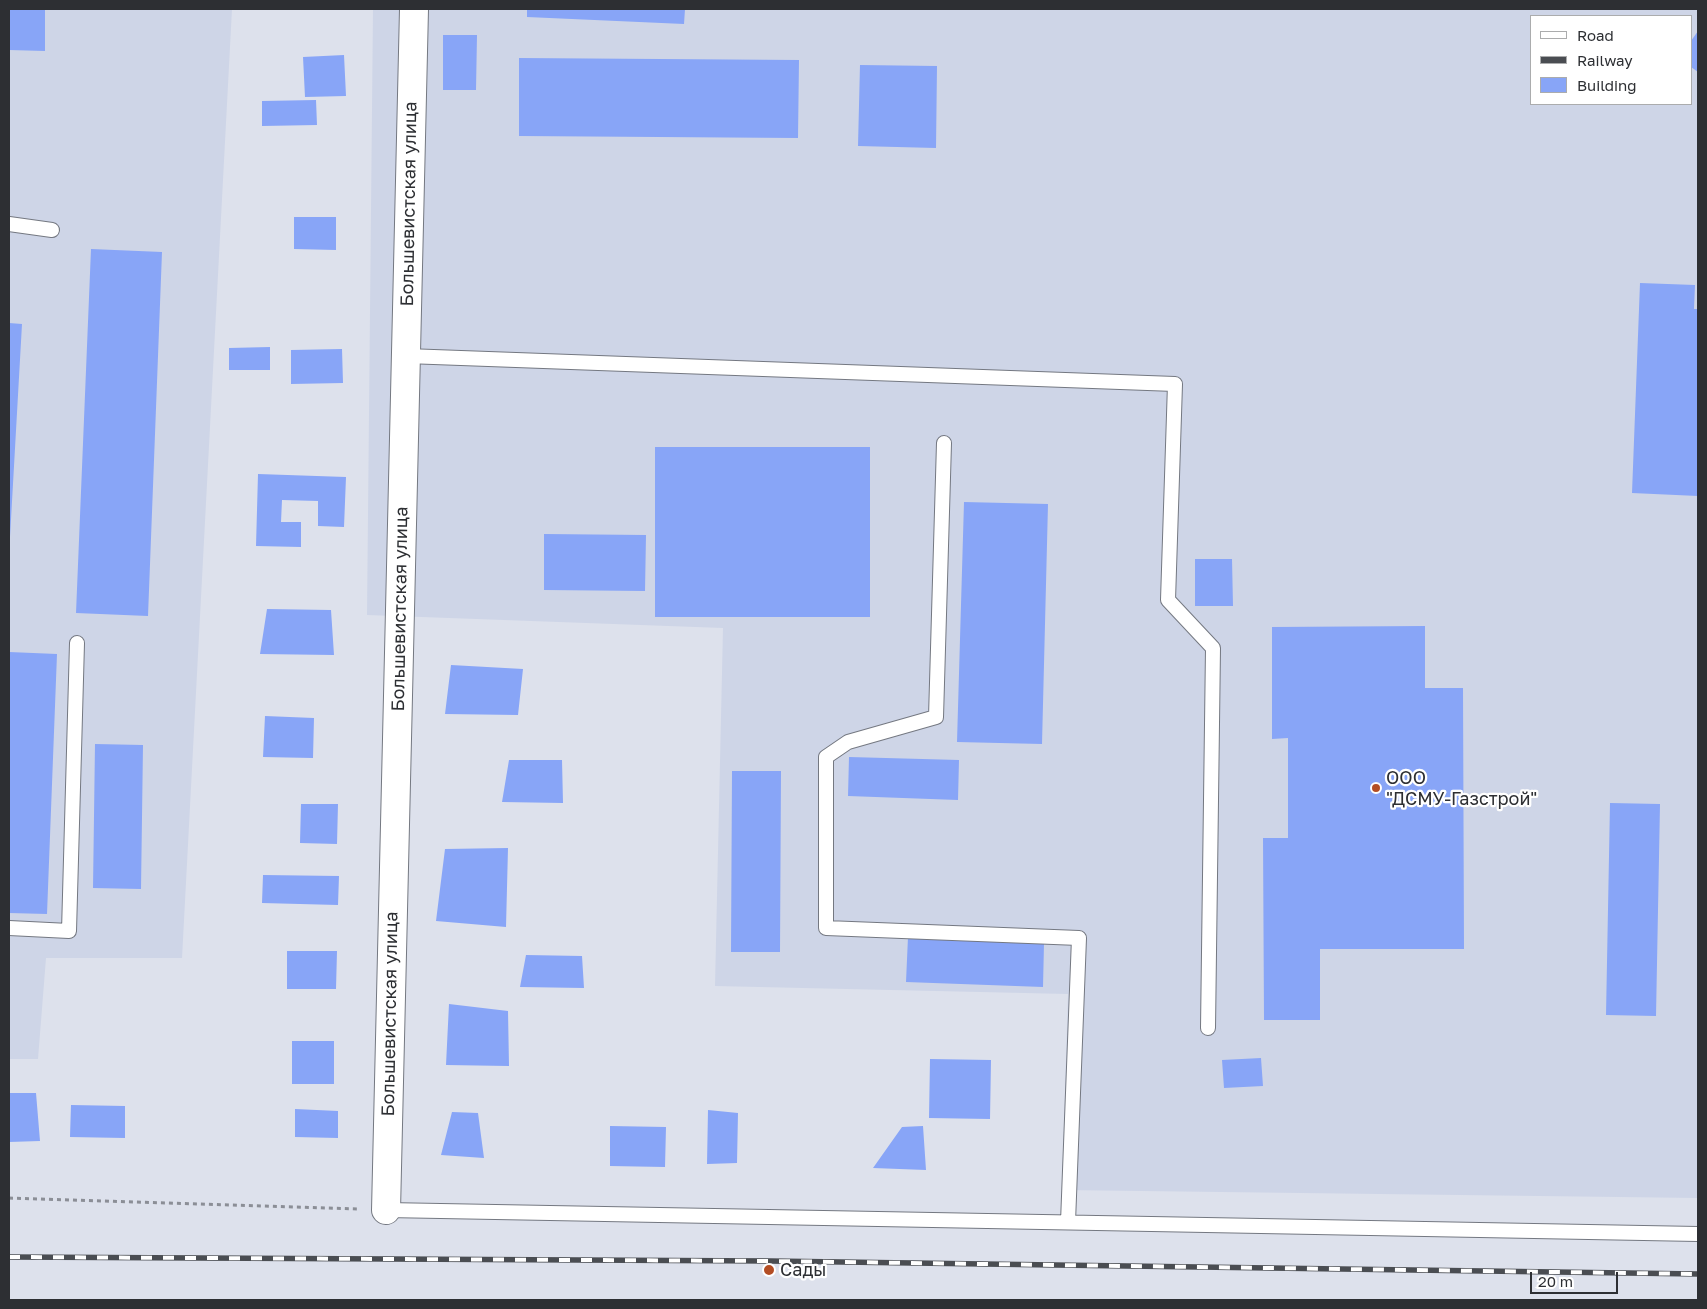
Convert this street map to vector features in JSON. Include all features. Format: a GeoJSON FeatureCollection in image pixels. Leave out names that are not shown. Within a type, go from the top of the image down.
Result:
{"type":"FeatureCollection","features":[{"type":"Feature","properties":{"kind":"street","name":"Большевистская улица"},"geometry":{"type":"LineString","coordinates":[[386,1210],[414,9]]}},
{"type":"Feature","properties":{"kind":"lane"},"geometry":{"type":"LineString","coordinates":[[9,224],[52,230]]}},
{"type":"Feature","properties":{"kind":"lane"},"geometry":{"type":"LineString","coordinates":[[406,356],[1175,384],[1168,600],[1213,648],[1208,1028]]}},
{"type":"Feature","properties":{"kind":"lane"},"geometry":{"type":"LineString","coordinates":[[944,443],[936,717],[848,742],[826,757],[826,928],[1079,938],[1068,1222]]}},
{"type":"Feature","properties":{"kind":"lane"},"geometry":{"type":"LineString","coordinates":[[9,928],[69,931],[76,643]]}},
{"type":"Feature","properties":{"kind":"lane"},"geometry":{"type":"LineString","coordinates":[[386,1210],[1698,1234]]}},
{"type":"Feature","properties":{"kind":"path"},"geometry":{"type":"LineString","coordinates":[[9,1198],[386,1210]]}},
{"type":"Feature","properties":{"kind":"shaded area"},"geometry":{"type":"Polygon","coordinates":[[[9,9],[232,9],[182,958],[46,958],[38,1059],[9,1059],[9,9]]]}},
{"type":"Feature","properties":{"kind":"shaded area"},"geometry":{"type":"Polygon","coordinates":[[[373,9],[1698,9],[1698,1198],[1062,1190],[1068,994],[715,986],[723,628],[367,615],[373,9]]]}},
{"type":"Feature","properties":{"kind":"building"},"geometry":{"type":"Polygon","coordinates":[[[9,9],[45,9],[45,51],[9,50],[9,9]]]}},
{"type":"Feature","properties":{"kind":"building"},"geometry":{"type":"Polygon","coordinates":[[[527,9],[685,9],[684,24],[527,17],[527,9]]]}},
{"type":"Feature","properties":{"kind":"building"},"geometry":{"type":"Polygon","coordinates":[[[1698,31],[1698,72],[1692,68],[1692,40],[1698,31]]]}},
{"type":"Feature","properties":{"kind":"building"},"geometry":{"type":"Polygon","coordinates":[[[443,35],[477,35],[476,90],[443,90],[443,35]]]}},
{"type":"Feature","properties":{"kind":"building"},"geometry":{"type":"Polygon","coordinates":[[[344,55],[346,96],[305,97],[303,57],[344,55]]]}},
{"type":"Feature","properties":{"kind":"building"},"geometry":{"type":"Polygon","coordinates":[[[519,58],[799,60],[798,138],[519,136],[519,58]]]}},
{"type":"Feature","properties":{"kind":"building"},"geometry":{"type":"Polygon","coordinates":[[[860,65],[937,66],[936,148],[858,146],[860,65]]]}},
{"type":"Feature","properties":{"kind":"building"},"geometry":{"type":"Polygon","coordinates":[[[316,100],[317,125],[262,126],[262,101],[316,100]]]}},
{"type":"Feature","properties":{"kind":"building"},"geometry":{"type":"Polygon","coordinates":[[[294,217],[336,217],[336,250],[294,249],[294,217]]]}},
{"type":"Feature","properties":{"kind":"building"},"geometry":{"type":"Polygon","coordinates":[[[91,249],[162,252],[148,616],[76,613],[91,249]]]}},
{"type":"Feature","properties":{"kind":"building"},"geometry":{"type":"Polygon","coordinates":[[[1640,283],[1695,285],[1694,309],[1698,309],[1698,496],[1632,493],[1640,283]]]}},
{"type":"Feature","properties":{"kind":"building"},"geometry":{"type":"Polygon","coordinates":[[[9,323],[22,324],[10,537],[9,536],[9,323]]]}},
{"type":"Feature","properties":{"kind":"building"},"geometry":{"type":"Polygon","coordinates":[[[270,347],[270,370],[229,370],[229,348],[270,347]]]}},
{"type":"Feature","properties":{"kind":"building"},"geometry":{"type":"Polygon","coordinates":[[[342,349],[343,383],[291,384],[291,350],[342,349]]]}},
{"type":"Feature","properties":{"kind":"building"},"geometry":{"type":"Polygon","coordinates":[[[655,447],[870,447],[870,617],[655,617],[655,447]]]}},
{"type":"Feature","properties":{"kind":"building"},"geometry":{"type":"Polygon","coordinates":[[[258,474],[346,477],[344,527],[318,526],[318,501],[282,500],[281,522],[301,522],[301,547],[256,546],[258,474]]]}},
{"type":"Feature","properties":{"kind":"building"},"geometry":{"type":"Polygon","coordinates":[[[964,502],[1048,504],[1042,744],[957,742],[964,502]]]}},
{"type":"Feature","properties":{"kind":"building"},"geometry":{"type":"Polygon","coordinates":[[[544,534],[646,535],[645,591],[544,590],[544,534]]]}},
{"type":"Feature","properties":{"kind":"building"},"geometry":{"type":"Polygon","coordinates":[[[1195,559],[1232,559],[1233,606],[1195,606],[1195,559]]]}},
{"type":"Feature","properties":{"kind":"building"},"geometry":{"type":"Polygon","coordinates":[[[267,609],[331,610],[334,655],[260,654],[267,609]]]}},
{"type":"Feature","properties":{"kind":"building","name":"ООО \"ДСМУ-Газстрой\""},"geometry":{"type":"Polygon","coordinates":[[[1425,626],[1425,688],[1463,688],[1464,949],[1320,949],[1320,1020],[1264,1020],[1263,838],[1288,838],[1288,738],[1272,739],[1272,627],[1425,626]]]}},
{"type":"Feature","properties":{"kind":"building"},"geometry":{"type":"Polygon","coordinates":[[[9,652],[57,654],[47,914],[9,913],[9,652]]]}},
{"type":"Feature","properties":{"kind":"building"},"geometry":{"type":"Polygon","coordinates":[[[451,665],[523,669],[518,715],[445,714],[451,665]]]}},
{"type":"Feature","properties":{"kind":"building"},"geometry":{"type":"Polygon","coordinates":[[[265,716],[314,718],[313,758],[263,757],[265,716]]]}},
{"type":"Feature","properties":{"kind":"building"},"geometry":{"type":"Polygon","coordinates":[[[95,744],[143,745],[141,889],[93,888],[95,744]]]}},
{"type":"Feature","properties":{"kind":"building"},"geometry":{"type":"Polygon","coordinates":[[[849,757],[959,760],[958,800],[848,796],[849,757]]]}},
{"type":"Feature","properties":{"kind":"building"},"geometry":{"type":"Polygon","coordinates":[[[509,760],[562,760],[563,803],[502,802],[509,760]]]}},
{"type":"Feature","properties":{"kind":"building"},"geometry":{"type":"Polygon","coordinates":[[[732,771],[781,771],[780,952],[731,952],[732,771]]]}},
{"type":"Feature","properties":{"kind":"building"},"geometry":{"type":"Polygon","coordinates":[[[1610,803],[1660,804],[1656,1016],[1606,1015],[1610,803]]]}},
{"type":"Feature","properties":{"kind":"building"},"geometry":{"type":"Polygon","coordinates":[[[301,804],[338,804],[337,844],[300,843],[301,804]]]}},
{"type":"Feature","properties":{"kind":"building"},"geometry":{"type":"Polygon","coordinates":[[[508,848],[506,927],[436,921],[445,849],[508,848]]]}},
{"type":"Feature","properties":{"kind":"building"},"geometry":{"type":"Polygon","coordinates":[[[263,875],[339,876],[338,905],[262,903],[263,875]]]}},
{"type":"Feature","properties":{"kind":"building"},"geometry":{"type":"Polygon","coordinates":[[[908,937],[1044,943],[1043,987],[906,982],[908,937]]]}},
{"type":"Feature","properties":{"kind":"building"},"geometry":{"type":"Polygon","coordinates":[[[287,951],[337,951],[336,989],[287,989],[287,951]]]}},
{"type":"Feature","properties":{"kind":"building"},"geometry":{"type":"Polygon","coordinates":[[[526,955],[582,956],[584,988],[520,987],[526,955]]]}},
{"type":"Feature","properties":{"kind":"building"},"geometry":{"type":"Polygon","coordinates":[[[449,1004],[508,1011],[509,1066],[446,1065],[449,1004]]]}},
{"type":"Feature","properties":{"kind":"building"},"geometry":{"type":"Polygon","coordinates":[[[292,1041],[334,1041],[334,1084],[292,1084],[292,1041]]]}},
{"type":"Feature","properties":{"kind":"building"},"geometry":{"type":"Polygon","coordinates":[[[1261,1058],[1263,1086],[1224,1088],[1222,1060],[1261,1058]]]}},
{"type":"Feature","properties":{"kind":"building"},"geometry":{"type":"Polygon","coordinates":[[[930,1059],[991,1060],[990,1119],[929,1118],[930,1059]]]}},
{"type":"Feature","properties":{"kind":"building"},"geometry":{"type":"Polygon","coordinates":[[[9,1093],[36,1093],[40,1141],[9,1142],[9,1093]]]}},
{"type":"Feature","properties":{"kind":"building"},"geometry":{"type":"Polygon","coordinates":[[[71,1105],[125,1106],[125,1138],[70,1137],[71,1105]]]}},
{"type":"Feature","properties":{"kind":"building"},"geometry":{"type":"Polygon","coordinates":[[[295,1109],[338,1111],[338,1138],[295,1137],[295,1109]]]}},
{"type":"Feature","properties":{"kind":"building"},"geometry":{"type":"Polygon","coordinates":[[[708,1110],[738,1113],[737,1163],[707,1164],[708,1110]]]}},
{"type":"Feature","properties":{"kind":"building"},"geometry":{"type":"Polygon","coordinates":[[[452,1112],[478,1113],[484,1158],[441,1155],[452,1112]]]}},
{"type":"Feature","properties":{"kind":"building"},"geometry":{"type":"Polygon","coordinates":[[[610,1126],[666,1127],[665,1167],[610,1166],[610,1126]]]}},
{"type":"Feature","properties":{"kind":"building"},"geometry":{"type":"Polygon","coordinates":[[[923,1126],[926,1170],[873,1168],[902,1127],[923,1126]]]}},
{"type":"Feature","properties":{"kind":"railway"},"geometry":{"type":"LineString","coordinates":[[9,1257],[770,1261],[1698,1274]]}},
{"type":"Feature","properties":{"kind":"place","name":"ООО \"ДСМУ-Газстрой\""},"geometry":{"type":"Point","coordinates":[1376,788]}},
{"type":"Feature","properties":{"kind":"place","name":"Сады"},"geometry":{"type":"Point","coordinates":[769,1270]}}]}
